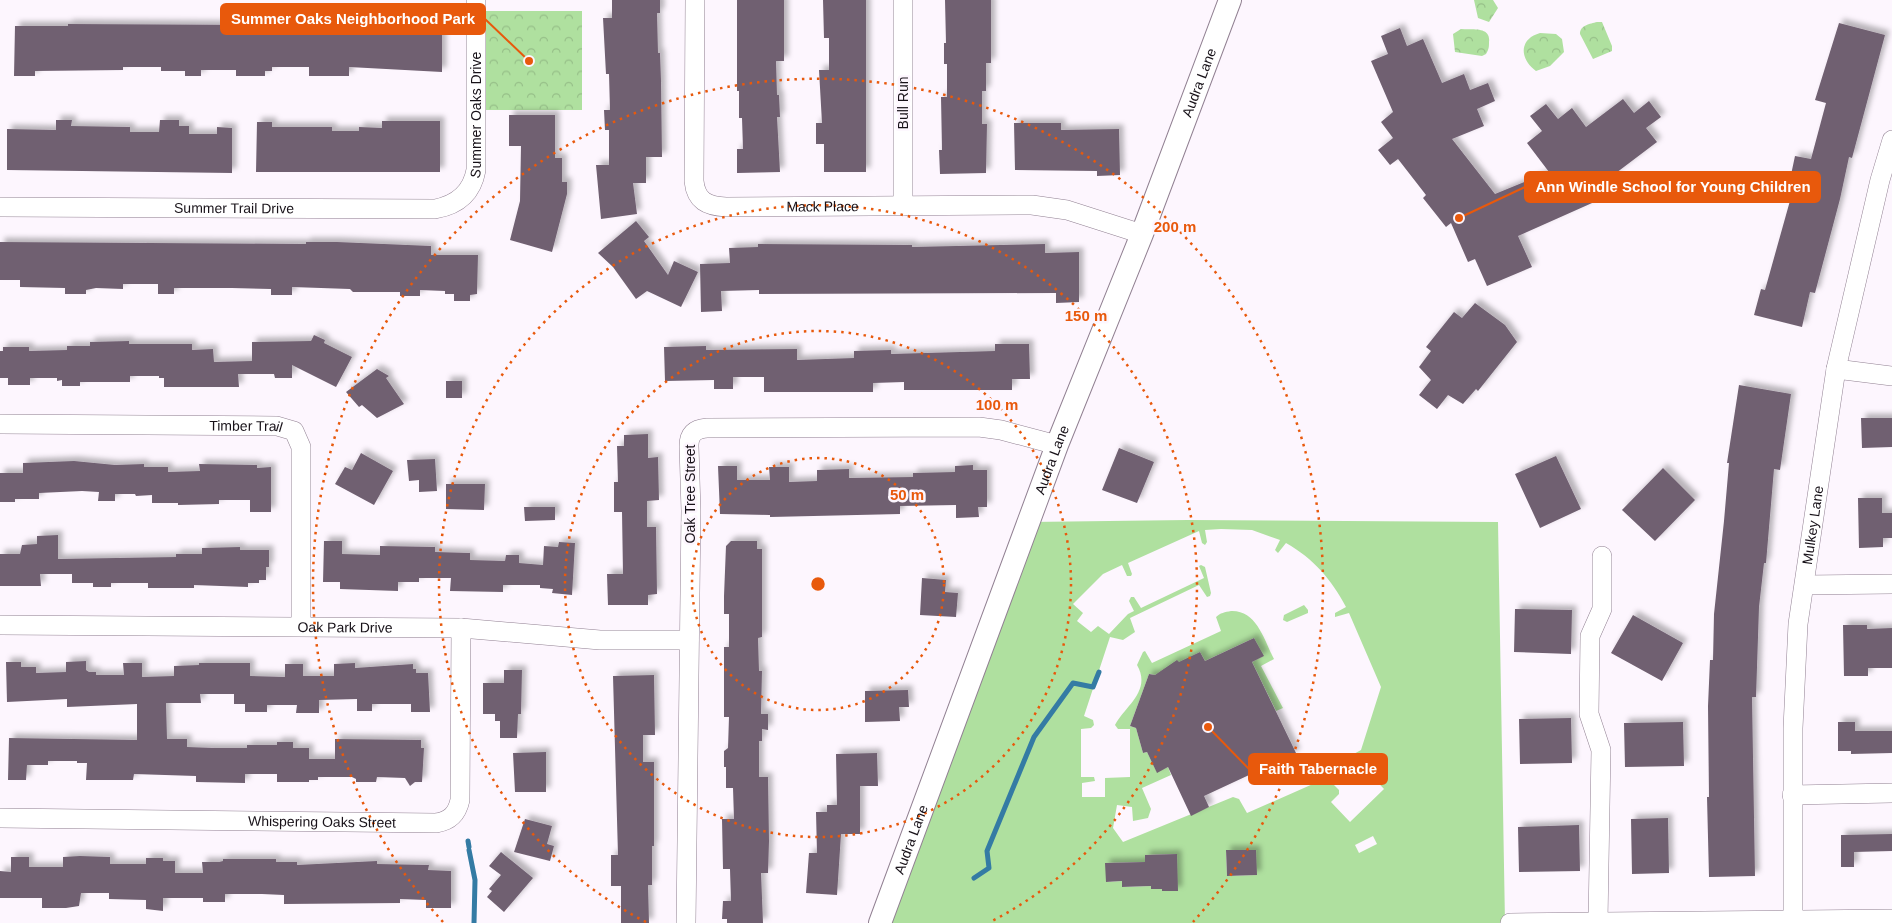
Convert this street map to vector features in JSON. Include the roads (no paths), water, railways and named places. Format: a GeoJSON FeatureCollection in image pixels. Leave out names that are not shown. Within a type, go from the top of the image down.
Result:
{"type":"FeatureCollection","features":[{"type":"Feature","properties":{"kind":"street","name":"Summer Oaks Drive"},"geometry":{"type":"LineString","coordinates":[[464,196],[472,183],[476,170],[476,0]]}},
{"type":"Feature","properties":{"kind":"street","name":"Mack Place"},"geometry":{"type":"LineString","coordinates":[[695,0],[694,181],[696,193],[702,201],[719,206],[1044,206],[1067,210],[1142,234]]}},
{"type":"Feature","properties":{"kind":"street","name":"Bull Run"},"geometry":{"type":"LineString","coordinates":[[903,0],[903,206]]}},
{"type":"Feature","properties":{"kind":"street","name":"Audra Lane"},"geometry":{"type":"LineString","coordinates":[[880,923],[1057,446],[1142,234],[1230,0]]}},
{"type":"Feature","properties":{"kind":"street","name":"Mulkey Lane"},"geometry":{"type":"LineString","coordinates":[[1793,921],[1792,795],[1798,624],[1836,369],[1886,180],[1892,140]]}},
{"type":"Feature","properties":{"kind":"street","name":"Summer Trail Drive"},"geometry":{"type":"LineString","coordinates":[[0,207],[434,209],[450,205],[464,196]]}},
{"type":"Feature","properties":{"kind":"street"},"geometry":{"type":"LineString","coordinates":[[1836,369],[1892,376]]}},
{"type":"Feature","properties":{"kind":"street","name":"Timber Trail"},"geometry":{"type":"LineString","coordinates":[[0,424],[277,426],[294,431],[301,447],[301,626]]}},
{"type":"Feature","properties":{"kind":"street","name":"Oak Tree Street"},"geometry":{"type":"LineString","coordinates":[[686,923],[691,511],[689,442],[691,435],[697,430],[713,428],[979,427],[1001,430],[1057,446]]}},
{"type":"Feature","properties":{"kind":"street"},"geometry":{"type":"LineString","coordinates":[[1598,921],[1601,750],[1589,714],[1590,636],[1602,609],[1602,556]]}},
{"type":"Feature","properties":{"kind":"street"},"geometry":{"type":"LineString","coordinates":[[1805,585],[1892,584]]}},
{"type":"Feature","properties":{"kind":"street","name":"Oak Park Drive"},"geometry":{"type":"LineString","coordinates":[[0,625],[461,628],[600,640],[689,640]]}},
{"type":"Feature","properties":{"kind":"street","name":"Whispering Oaks Street"},"geometry":{"type":"LineString","coordinates":[[0,818],[436,823],[448,820],[457,811],[460,800],[461,628]]}},
{"type":"Feature","properties":{"kind":"street"},"geometry":{"type":"LineString","coordinates":[[1792,795],[1892,793]]}},
{"type":"Feature","properties":{"kind":"street"},"geometry":{"type":"LineString","coordinates":[[1510,923],[1892,919]]}},
{"type":"Feature","properties":{"kind":"waterway"},"geometry":{"type":"LineString","coordinates":[[974,878],[989,868],[987,851],[1034,737],[1073,683],[1093,687],[1099,672]]}},
{"type":"Feature","properties":{"kind":"waterway"},"geometry":{"type":"LineString","coordinates":[[468,841],[469,847]]}},
{"type":"Feature","properties":{"kind":"waterway"},"geometry":{"type":"LineString","coordinates":[[469,850],[475,880],[474,923]]}},
{"type":"Feature","properties":{"kind":"place","name":"Summer Oaks Neighborhood Park"},"geometry":{"type":"Point","coordinates":[529,61]}},
{"type":"Feature","properties":{"kind":"place","name":"Ann Windle School for Young Children"},"geometry":{"type":"Point","coordinates":[1459,218]}},
{"type":"Feature","properties":{"kind":"place","name":"Faith Tabernacle"},"geometry":{"type":"Point","coordinates":[1208,727]}}]}
